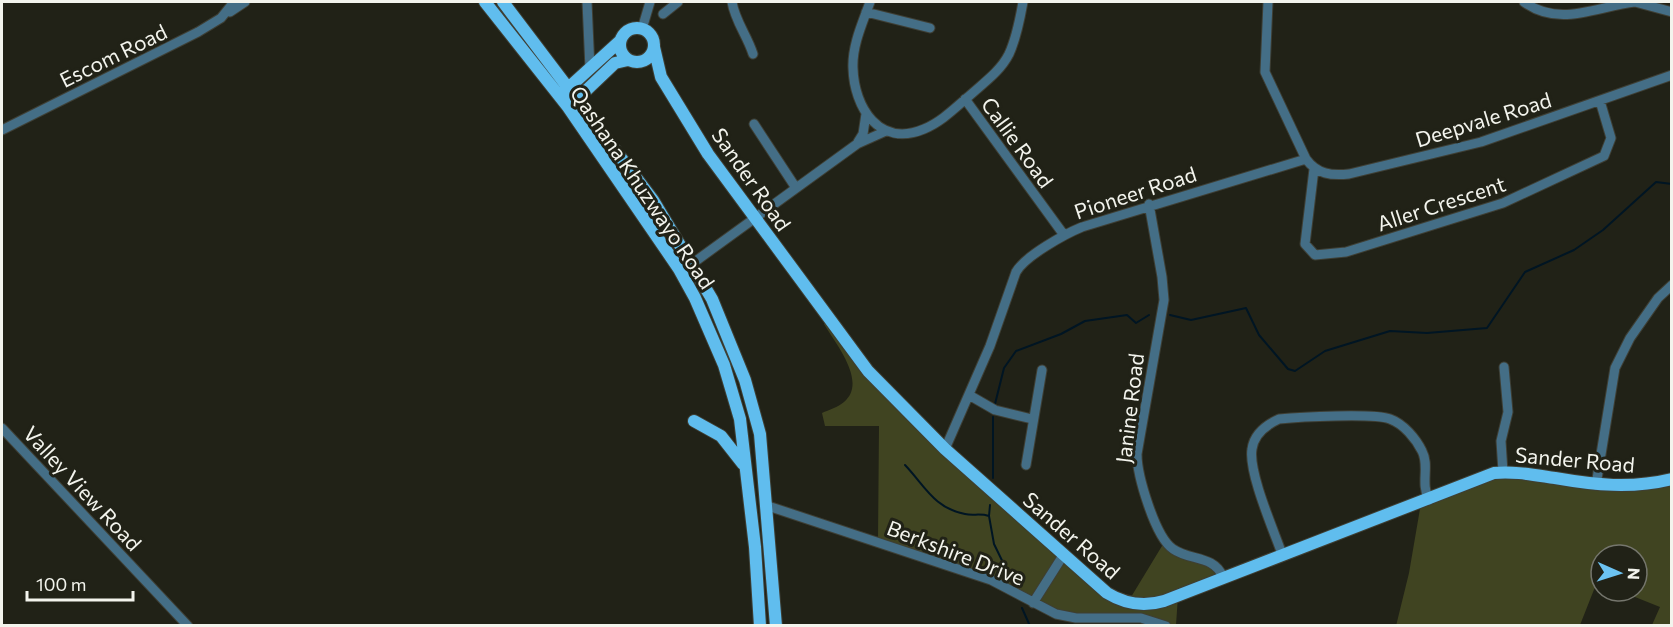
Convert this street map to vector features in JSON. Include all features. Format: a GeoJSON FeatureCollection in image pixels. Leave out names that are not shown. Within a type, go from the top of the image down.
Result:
{"type":"FeatureCollection","features":[{"type":"Feature","properties":{"kind":"main road","name":"Qashana Khuzwayo Road"},"geometry":{"type":"LineString","coordinates":[[485,2],[568,107],[679,269],[695,298],[732,389],[740,419],[755,547],[760,626]]}},
{"type":"Feature","properties":{"kind":"main road","name":"Qashana Khuzwayo Road"},"geometry":{"type":"LineString","coordinates":[[503,2],[570,87],[653,200],[693,263],[724,327],[756,417],[768,506],[776,626]]}},
{"type":"Feature","properties":{"kind":"main road"},"geometry":{"type":"LineString","coordinates":[[560,96],[631,29],[642,29],[651,36],[654,47],[649,57],[634,61],[621,61],[606,70],[568,107]]}},
{"type":"Feature","properties":{"kind":"main road"},"geometry":{"type":"LineString","coordinates":[[620,41],[621,52],[634,61]]}},
{"type":"Feature","properties":{"kind":"main road","name":"Sander Road"},"geometry":{"type":"LineString","coordinates":[[654,47],[661,77],[708,154],[754,219],[833,320],[868,371],[945,449],[1107,592],[1119,599],[1139,605],[1164,602],[1282,554],[1429,501],[1472,481],[1503,472],[1596,485],[1636,486],[1671,479]]}},
{"type":"Feature","properties":{"kind":"main road","name":"Sander Road"},"geometry":{"type":"LineString","coordinates":[[634,61],[661,77]]}},
{"type":"Feature","properties":{"kind":"main road"},"geometry":{"type":"LineString","coordinates":[[694,421],[721,436],[745,467]]}},
{"type":"Feature","properties":{"kind":"street","name":"Escom Road"},"geometry":{"type":"LineString","coordinates":[[2,130],[172,46],[221,18],[234,2]]}},
{"type":"Feature","properties":{"kind":"street"},"geometry":{"type":"LineString","coordinates":[[221,18],[245,2]]}},
{"type":"Feature","properties":{"kind":"street"},"geometry":{"type":"LineString","coordinates":[[587,2],[590,69]]}},
{"type":"Feature","properties":{"kind":"street"},"geometry":{"type":"LineString","coordinates":[[642,29],[650,2]]}},
{"type":"Feature","properties":{"kind":"street"},"geometry":{"type":"LineString","coordinates":[[663,14],[678,2]]}},
{"type":"Feature","properties":{"kind":"street"},"geometry":{"type":"LineString","coordinates":[[732,2],[734,16],[747,35],[753,54]]}},
{"type":"Feature","properties":{"kind":"street"},"geometry":{"type":"LineString","coordinates":[[870,2],[854,49],[853,67],[857,92],[866,114],[875,125],[885,131],[903,133],[922,130],[946,117],[997,71],[1008,55],[1023,2]]}},
{"type":"Feature","properties":{"kind":"street"},"geometry":{"type":"LineString","coordinates":[[1268,2],[1265,72],[1306,159],[1314,169]]}},
{"type":"Feature","properties":{"kind":"street"},"geometry":{"type":"LineString","coordinates":[[1524,2],[1548,12],[1570,15],[1635,2],[1671,12]]}},
{"type":"Feature","properties":{"kind":"street"},"geometry":{"type":"LineString","coordinates":[[866,12],[930,28]]}},
{"type":"Feature","properties":{"kind":"street","name":"Deepvale Road"},"geometry":{"type":"LineString","coordinates":[[1314,169],[1328,174],[1349,174],[1481,142],[1671,75]]}},
{"type":"Feature","properties":{"kind":"street","name":"Callie Road"},"geometry":{"type":"LineString","coordinates":[[965,99],[1064,235]]}},
{"type":"Feature","properties":{"kind":"street","name":"Aller Crescent"},"geometry":{"type":"LineString","coordinates":[[1314,169],[1305,244],[1310,253],[1315,255],[1346,252],[1503,203],[1604,156],[1611,138],[1600,101]]}},
{"type":"Feature","properties":{"kind":"street"},"geometry":{"type":"LineString","coordinates":[[857,144],[863,134],[866,114]]}},
{"type":"Feature","properties":{"kind":"street"},"geometry":{"type":"LineString","coordinates":[[754,124],[796,188]]}},
{"type":"Feature","properties":{"kind":"street"},"geometry":{"type":"LineString","coordinates":[[693,263],[857,144],[885,131]]}},
{"type":"Feature","properties":{"kind":"street"},"geometry":{"type":"LineString","coordinates":[[1288,164],[1299,145]]}},
{"type":"Feature","properties":{"kind":"street","name":"Pioneer Road"},"geometry":{"type":"LineString","coordinates":[[945,449],[990,346],[1016,272],[1023,263],[1064,235],[1149,204],[1306,159]]}},
{"type":"Feature","properties":{"kind":"street","name":"Janine Road"},"geometry":{"type":"LineString","coordinates":[[1149,204],[1164,288],[1164,300],[1137,454],[1138,470],[1154,516],[1169,546],[1181,553],[1212,562],[1224,577]]}},
{"type":"Feature","properties":{"kind":"street"},"geometry":{"type":"LineString","coordinates":[[1596,485],[1615,368],[1630,338],[1670,286]]}},
{"type":"Feature","properties":{"kind":"street"},"geometry":{"type":"LineString","coordinates":[[1503,472],[1501,441],[1508,412],[1504,367]]}},
{"type":"Feature","properties":{"kind":"street"},"geometry":{"type":"LineString","coordinates":[[1026,465],[1042,370]]}},
{"type":"Feature","properties":{"kind":"street"},"geometry":{"type":"LineString","coordinates":[[969,395],[995,410],[1032,419]]}},
{"type":"Feature","properties":{"kind":"street"},"geometry":{"type":"LineString","coordinates":[[1282,554],[1252,463],[1252,450],[1263,428],[1279,419],[1380,417],[1397,423],[1409,433],[1424,453],[1423,485],[1429,501]]}},
{"type":"Feature","properties":{"kind":"street","name":"Valley View Road"},"geometry":{"type":"LineString","coordinates":[[2,428],[188,626]]}},
{"type":"Feature","properties":{"kind":"street","name":"Berkshire Drive"},"geometry":{"type":"LineString","coordinates":[[768,506],[990,580],[1056,614],[1076,618],[1128,617],[1167,626]]}},
{"type":"Feature","properties":{"kind":"street"},"geometry":{"type":"LineString","coordinates":[[1033,603],[1064,554]]}},
{"type":"Feature","properties":{"kind":"green space"},"geometry":{"type":"Polygon","coordinates":[[[833,320],[869,371],[1101,587],[1128,602],[1165,541],[1201,559],[1223,577],[1178,596],[1176,625],[1151,621],[1077,618],[1019,593],[878,541],[879,426],[825,426],[822,413],[844,402],[853,384],[847,363],[824,324],[833,320]]]}},
{"type":"Feature","properties":{"kind":"green space"},"geometry":{"type":"Polygon","coordinates":[[[1482,476],[1596,484],[1671,478],[1671,625],[1652,625],[1660,607],[1649,603],[1649,543],[1589,543],[1589,602],[1580,625],[1396,626],[1409,573],[1421,503],[1482,476]]]}},
{"type":"Feature","properties":{"kind":"waterway"},"geometry":{"type":"LineString","coordinates":[[1170,315],[1191,320],[1246,308],[1259,335],[1288,369],[1295,371],[1325,351],[1390,331],[1427,333],[1487,328],[1525,272],[1574,250],[1603,230],[1656,182],[1672,184]]}},
{"type":"Feature","properties":{"kind":"waterway"},"geometry":{"type":"LineString","coordinates":[[995,404],[1004,368],[1016,351],[1061,334],[1085,321],[1127,315],[1136,323],[1149,315]]}},
{"type":"Feature","properties":{"kind":"waterway"},"geometry":{"type":"LineString","coordinates":[[993,417],[993,478]]}},
{"type":"Feature","properties":{"kind":"waterway"},"geometry":{"type":"LineString","coordinates":[[905,465],[931,495],[945,507],[965,514],[989,516],[994,544],[1011,579]]}},
{"type":"Feature","properties":{"kind":"waterway"},"geometry":{"type":"LineString","coordinates":[[989,516],[990,505]]}},
{"type":"Feature","properties":{"kind":"waterway"},"geometry":{"type":"LineString","coordinates":[[1022,608],[1030,626]]}}]}
